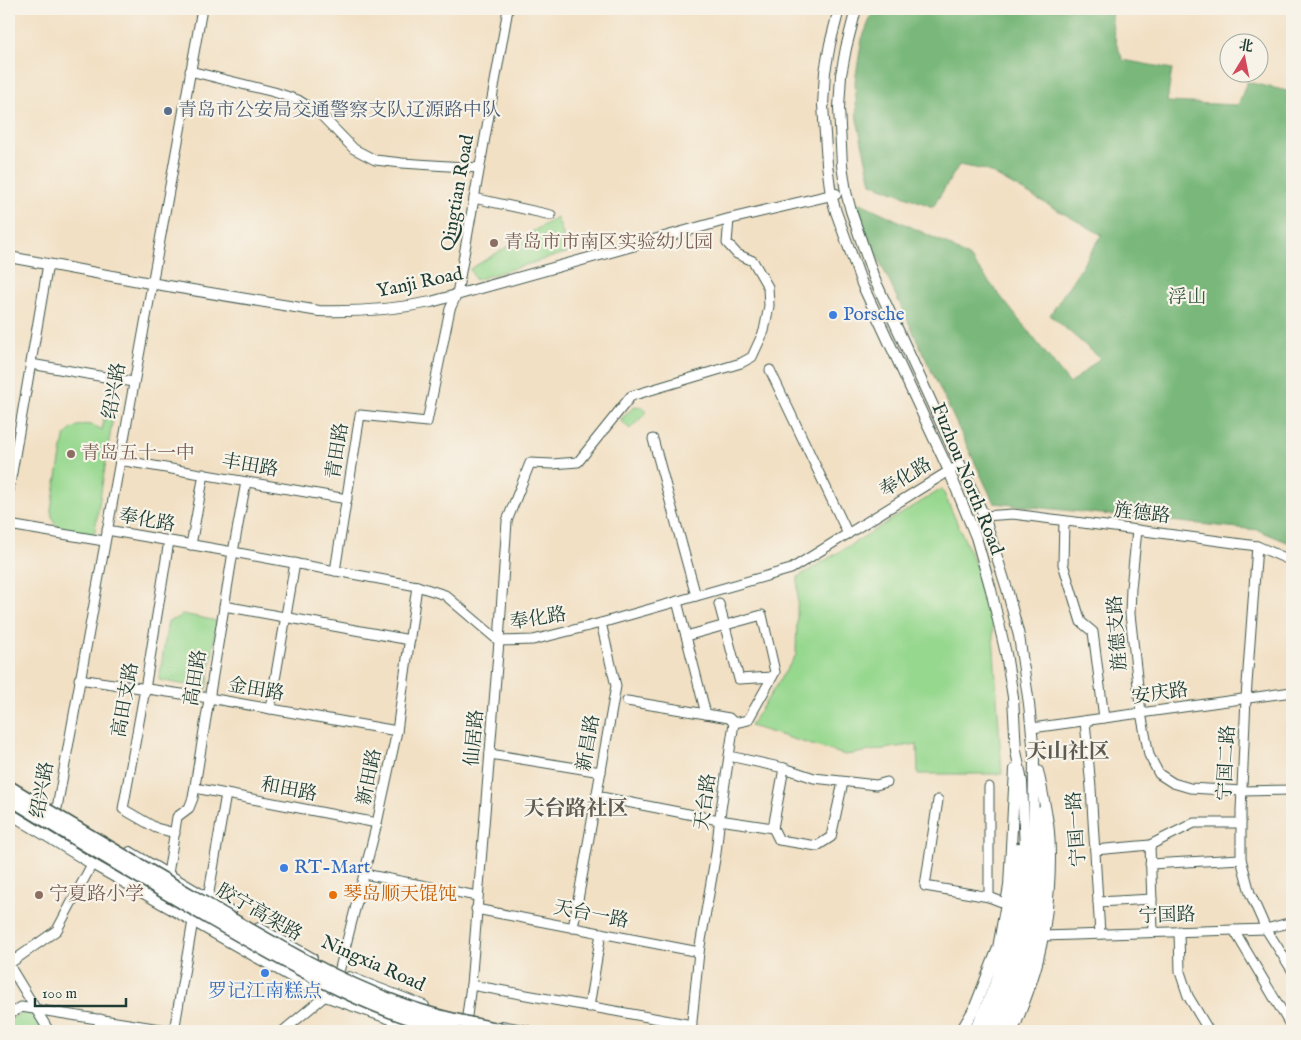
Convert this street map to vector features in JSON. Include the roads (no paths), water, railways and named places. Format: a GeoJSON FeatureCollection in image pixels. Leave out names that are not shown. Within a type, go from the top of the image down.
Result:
{"type":"FeatureCollection","features":[{"type":"Feature","properties":{"kind":"highway","name":"胶宁高架路"},"geometry":{"type":"LineString","coordinates":[[9,787],[67,823],[339,979],[394,1002],[430,1014],[471,1025],[508,1031]]}},
{"type":"Feature","properties":{"kind":"highway","name":"胶宁高架路"},"geometry":{"type":"LineString","coordinates":[[9,798],[174,897],[320,980],[355,998],[390,1012],[455,1031]]}},
{"type":"Feature","properties":{"kind":"highway"},"geometry":{"type":"LineString","coordinates":[[1005,1031],[1019,997],[1034,944],[1041,897],[1042,848]]}},
{"type":"Feature","properties":{"kind":"highway"},"geometry":{"type":"LineString","coordinates":[[984,1031],[986,1011],[995,988],[1010,934],[1017,890],[1018,849]]}},
{"type":"Feature","properties":{"kind":"main road","name":"Fuzhou North Road"},"geometry":{"type":"LineString","coordinates":[[840,9],[824,72],[822,105],[831,194],[862,284],[949,471],[976,537],[1006,654],[1013,697],[1016,751],[1022,782],[1024,826],[1023,903],[1009,971],[998,1002],[984,1031]]}},
{"type":"Feature","properties":{"kind":"main road","name":"Fuzhou North Road"},"geometry":{"type":"LineString","coordinates":[[856,9],[841,75],[838,108],[842,165],[850,211],[874,278],[984,516],[1019,636],[1025,672],[1034,754],[1033,877],[1029,919],[1016,975],[1005,1006],[984,1031]]}},
{"type":"Feature","properties":{"kind":"main road","name":"Yanji Road"},"geometry":{"type":"LineString","coordinates":[[9,257],[292,307],[329,311],[404,308],[729,219],[846,192]]}},
{"type":"Feature","properties":{"kind":"main road"},"geometry":{"type":"LineString","coordinates":[[968,1031],[967,1025],[970,1015],[998,948],[1007,904],[1011,870],[1011,831],[1016,751]]}},
{"type":"Feature","properties":{"kind":"main road"},"geometry":{"type":"LineString","coordinates":[[1013,1031],[1038,959],[1047,906],[1049,870],[1048,824],[1034,754]]}},
{"type":"Feature","properties":{"kind":"main road"},"geometry":{"type":"LineString","coordinates":[[1015,779],[1018,849]]}},
{"type":"Feature","properties":{"kind":"main road","name":"Ningxia Road"},"geometry":{"type":"LineString","coordinates":[[9,781],[245,920],[338,972],[418,1004],[466,1019],[527,1031]]}},
{"type":"Feature","properties":{"kind":"main road"},"geometry":{"type":"LineString","coordinates":[[1040,782],[1042,848]]}},
{"type":"Feature","properties":{"kind":"main road"},"geometry":{"type":"LineString","coordinates":[[9,813],[92,864],[325,996],[425,1031]]}},
{"type":"Feature","properties":{"kind":"main road"},"geometry":{"type":"LineString","coordinates":[[961,1031],[970,1015]]}},
{"type":"Feature","properties":{"kind":"street","name":"绍兴路"},"geometry":{"type":"LineString","coordinates":[[51,839],[150,283],[202,9]]}},
{"type":"Feature","properties":{"kind":"street","name":"Qingtian Road"},"geometry":{"type":"LineString","coordinates":[[457,294],[508,9]]}},
{"type":"Feature","properties":{"kind":"street"},"geometry":{"type":"LineString","coordinates":[[190,71],[274,92],[298,100],[320,114],[354,149],[375,160],[479,168]]}},
{"type":"Feature","properties":{"kind":"street"},"geometry":{"type":"LineString","coordinates":[[474,198],[551,215]]}},
{"type":"Feature","properties":{"kind":"street","name":"仙居路"},"geometry":{"type":"LineString","coordinates":[[465,1031],[471,985],[507,521],[530,463],[578,462],[631,396],[742,363],[752,357],[764,331],[769,306],[768,287],[753,261],[737,254],[727,243],[729,219]]}},
{"type":"Feature","properties":{"kind":"street"},"geometry":{"type":"LineString","coordinates":[[9,490],[48,264]]}},
{"type":"Feature","properties":{"kind":"street","name":"青田路"},"geometry":{"type":"LineString","coordinates":[[335,571],[360,415],[427,422],[450,309],[457,294]]}},
{"type":"Feature","properties":{"kind":"street"},"geometry":{"type":"LineString","coordinates":[[31,364],[133,382]]}},
{"type":"Feature","properties":{"kind":"street"},"geometry":{"type":"LineString","coordinates":[[770,370],[848,534]]}},
{"type":"Feature","properties":{"kind":"street"},"geometry":{"type":"LineString","coordinates":[[9,433],[19,435]]}},
{"type":"Feature","properties":{"kind":"street"},"geometry":{"type":"LineString","coordinates":[[653,439],[696,596]]}},
{"type":"Feature","properties":{"kind":"street","name":"丰田路"},"geometry":{"type":"LineString","coordinates":[[119,460],[347,498]]}},
{"type":"Feature","properties":{"kind":"street","name":"奉化路"},"geometry":{"type":"LineString","coordinates":[[106,530],[417,586],[445,594],[499,641],[533,640],[791,569],[961,465]]}},
{"type":"Feature","properties":{"kind":"street"},"geometry":{"type":"LineString","coordinates":[[191,545],[204,474]]}},
{"type":"Feature","properties":{"kind":"street","name":"高田路"},"geometry":{"type":"LineString","coordinates":[[168,874],[177,817],[189,808],[195,788],[246,482]]}},
{"type":"Feature","properties":{"kind":"street","name":"旌德路"},"geometry":{"type":"LineString","coordinates":[[984,516],[1013,514],[1257,546],[1292,561]]}},
{"type":"Feature","properties":{"kind":"street"},"geometry":{"type":"LineString","coordinates":[[1064,521],[1063,564],[1080,622],[1093,632],[1104,718]]}},
{"type":"Feature","properties":{"kind":"street"},"geometry":{"type":"LineString","coordinates":[[9,525],[104,542]]}},
{"type":"Feature","properties":{"kind":"street","name":"旌德支路"},"geometry":{"type":"LineString","coordinates":[[1137,530],[1130,588],[1130,614],[1141,713],[1149,755],[1159,774],[1173,783],[1190,788],[1242,791],[1292,790]]}},
{"type":"Feature","properties":{"kind":"street","name":"高田支路"},"geometry":{"type":"LineString","coordinates":[[169,541],[123,808],[156,828],[175,833]]}},
{"type":"Feature","properties":{"kind":"street","name":"宁国二路"},"geometry":{"type":"LineString","coordinates":[[1257,546],[1246,698],[1241,859],[1250,893],[1266,929],[1292,970]]}},
{"type":"Feature","properties":{"kind":"street"},"geometry":{"type":"LineString","coordinates":[[270,709],[295,563]]}},
{"type":"Feature","properties":{"kind":"street","name":"新田路"},"geometry":{"type":"LineString","coordinates":[[325,996],[338,972],[377,823],[397,731],[417,586]]}},
{"type":"Feature","properties":{"kind":"street"},"geometry":{"type":"LineString","coordinates":[[677,601],[706,714]]}},
{"type":"Feature","properties":{"kind":"street"},"geometry":{"type":"LineString","coordinates":[[719,604],[739,679],[772,677]]}},
{"type":"Feature","properties":{"kind":"street"},"geometry":{"type":"LineString","coordinates":[[224,606],[410,640]]}},
{"type":"Feature","properties":{"kind":"street"},"geometry":{"type":"LineString","coordinates":[[628,701],[729,718],[734,723],[748,720],[775,672],[762,615],[686,636]]}},
{"type":"Feature","properties":{"kind":"street","name":"新昌路"},"geometry":{"type":"LineString","coordinates":[[573,928],[616,686],[600,623]]}},
{"type":"Feature","properties":{"kind":"street","name":"金田路"},"geometry":{"type":"LineString","coordinates":[[79,679],[209,698],[397,731]]}},
{"type":"Feature","properties":{"kind":"street","name":"安庆路"},"geometry":{"type":"LineString","coordinates":[[1032,728],[1292,692]]}},
{"type":"Feature","properties":{"kind":"street","name":"宁国一路"},"geometry":{"type":"LineString","coordinates":[[1085,721],[1100,934]]}},
{"type":"Feature","properties":{"kind":"street","name":"天台路"},"geometry":{"type":"LineString","coordinates":[[692,1028],[699,952],[716,852],[734,723]]}},
{"type":"Feature","properties":{"kind":"street"},"geometry":{"type":"LineString","coordinates":[[490,754],[600,772]]}},
{"type":"Feature","properties":{"kind":"street"},"geometry":{"type":"LineString","coordinates":[[729,756],[784,768],[814,778],[876,785],[887,782]]}},
{"type":"Feature","properties":{"kind":"street"},"geometry":{"type":"LineString","coordinates":[[784,768],[773,828],[779,840],[817,846],[831,837],[843,782]]}},
{"type":"Feature","properties":{"kind":"street","name":"和田路"},"geometry":{"type":"LineString","coordinates":[[195,788],[377,823]]}},
{"type":"Feature","properties":{"kind":"street"},"geometry":{"type":"LineString","coordinates":[[989,788],[989,897]]}},
{"type":"Feature","properties":{"kind":"street"},"geometry":{"type":"LineString","coordinates":[[9,1014],[21,1007],[174,1031],[193,921],[208,898],[226,794]]}},
{"type":"Feature","properties":{"kind":"street"},"geometry":{"type":"LineString","coordinates":[[596,796],[720,820],[773,828]]}},
{"type":"Feature","properties":{"kind":"street"},"geometry":{"type":"LineString","coordinates":[[938,800],[925,886],[989,897],[1007,904]]}},
{"type":"Feature","properties":{"kind":"street"},"geometry":{"type":"LineString","coordinates":[[1095,850],[1150,845],[1194,823],[1241,823]]}},
{"type":"Feature","properties":{"kind":"street"},"geometry":{"type":"LineString","coordinates":[[1150,845],[1153,932]]}},
{"type":"Feature","properties":{"kind":"street"},"geometry":{"type":"LineString","coordinates":[[1150,864],[1241,859]]}},
{"type":"Feature","properties":{"kind":"street"},"geometry":{"type":"LineString","coordinates":[[49,1031],[9,964],[57,930],[92,864]]}},
{"type":"Feature","properties":{"kind":"street"},"geometry":{"type":"LineString","coordinates":[[364,874],[477,896]]}},
{"type":"Feature","properties":{"kind":"street"},"geometry":{"type":"LineString","coordinates":[[1098,902],[1152,899]]}},
{"type":"Feature","properties":{"kind":"street","name":"天台一路"},"geometry":{"type":"LineString","coordinates":[[476,909],[699,952]]}},
{"type":"Feature","properties":{"kind":"street","name":"宁国路"},"geometry":{"type":"LineString","coordinates":[[1042,936],[1266,929],[1292,922]]}},
{"type":"Feature","properties":{"kind":"street"},"geometry":{"type":"LineString","coordinates":[[1234,930],[1292,1028]]}},
{"type":"Feature","properties":{"kind":"street"},"geometry":{"type":"LineString","coordinates":[[1179,931],[1180,972],[1188,996],[1209,1031]]}},
{"type":"Feature","properties":{"kind":"street"},"geometry":{"type":"LineString","coordinates":[[588,1007],[601,933]]}},
{"type":"Feature","properties":{"kind":"street"},"geometry":{"type":"LineString","coordinates":[[471,985],[692,1028]]}},
{"type":"Feature","properties":{"kind":"street"},"geometry":{"type":"LineString","coordinates":[[283,1031],[325,996]]}},
{"type":"Feature","properties":{"kind":"street"},"geometry":{"type":"LineString","coordinates":[[98,1031],[100,1019]]}},
{"type":"Feature","properties":{"kind":"place","name":"青岛市公安局交通警察支队辽源路中队"},"geometry":{"type":"Point","coordinates":[168,111]}},
{"type":"Feature","properties":{"kind":"place","name":"青岛市市南区实验幼儿园"},"geometry":{"type":"Point","coordinates":[494,243]}},
{"type":"Feature","properties":{"kind":"place","name":"Porsche"},"geometry":{"type":"Point","coordinates":[833,315]}},
{"type":"Feature","properties":{"kind":"place","name":"青岛五十一中"},"geometry":{"type":"Point","coordinates":[71,454]}},
{"type":"Feature","properties":{"kind":"place","name":"RT-Mart"},"geometry":{"type":"Point","coordinates":[284,868]}},
{"type":"Feature","properties":{"kind":"place","name":"宁夏路小学"},"geometry":{"type":"Point","coordinates":[39,895]}},
{"type":"Feature","properties":{"kind":"place","name":"琴岛顺天馄饨"},"geometry":{"type":"Point","coordinates":[333,895]}},
{"type":"Feature","properties":{"kind":"place","name":"罗记江南糕点"},"geometry":{"type":"Point","coordinates":[265,973]}},
{"type":"Feature","properties":{"kind":"district","name":"天山社区"},"geometry":{"type":"Point","coordinates":[1068,752]}},
{"type":"Feature","properties":{"kind":"district","name":"天台路社区"},"geometry":{"type":"Point","coordinates":[576,809]}},
{"type":"Feature","properties":{"kind":"park label","name":"浮山"},"geometry":{"type":"Point","coordinates":[1187,298]}}]}
